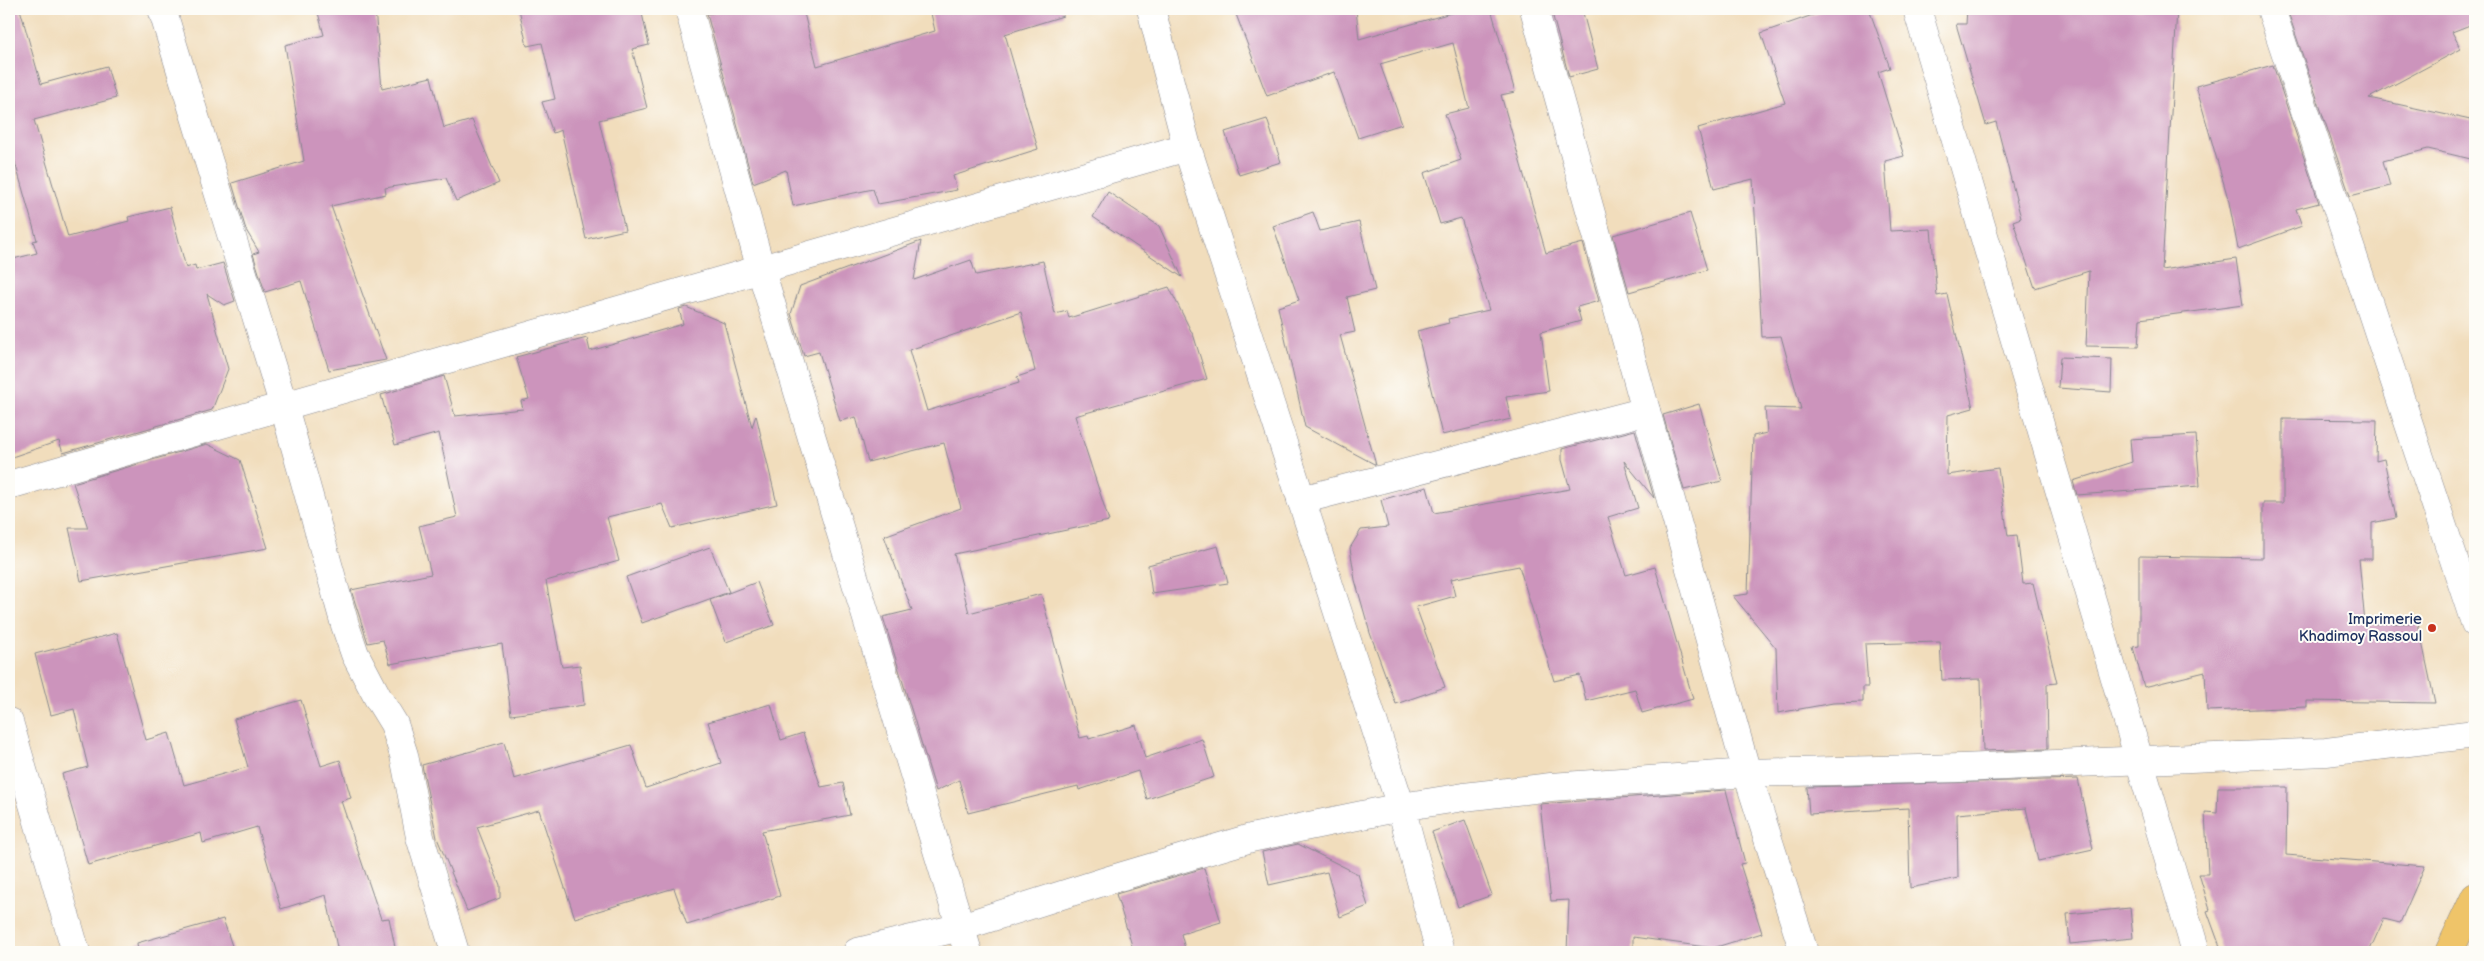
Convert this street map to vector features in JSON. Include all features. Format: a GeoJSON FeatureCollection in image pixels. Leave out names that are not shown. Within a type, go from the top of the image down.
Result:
{"type":"FeatureCollection","features":[{"type":"Feature","properties":{"kind":"main road"},"geometry":{"type":"LineString","coordinates":[[2449,952],[2475,897]]}},
{"type":"Feature","properties":{"kind":"street"},"geometry":{"type":"LineString","coordinates":[[162,9],[284,407],[344,625],[355,654],[394,724],[402,747],[420,837],[455,952]]}},
{"type":"Feature","properties":{"kind":"street"},"geometry":{"type":"LineString","coordinates":[[689,9],[761,270],[968,952]]}},
{"type":"Feature","properties":{"kind":"street"},"geometry":{"type":"LineString","coordinates":[[1151,9],[1187,146],[1401,807],[1440,952]]}},
{"type":"Feature","properties":{"kind":"street"},"geometry":{"type":"LineString","coordinates":[[1534,9],[1747,773],[1804,952]]}},
{"type":"Feature","properties":{"kind":"street"},"geometry":{"type":"LineString","coordinates":[[1917,9],[2196,952]]}},
{"type":"Feature","properties":{"kind":"street"},"geometry":{"type":"LineString","coordinates":[[2271,9],[2475,623]]}},
{"type":"Feature","properties":{"kind":"street"},"geometry":{"type":"LineString","coordinates":[[9,485],[1187,146]]}},
{"type":"Feature","properties":{"kind":"street"},"geometry":{"type":"LineString","coordinates":[[1301,500],[1646,412]]}},
{"type":"Feature","properties":{"kind":"street"},"geometry":{"type":"LineString","coordinates":[[9,722],[76,952]]}},
{"type":"Feature","properties":{"kind":"street"},"geometry":{"type":"LineString","coordinates":[[856,952],[883,944],[961,927],[1109,880],[1251,838],[1401,807],[1551,787],[1747,773],[1961,768],[2326,752],[2475,734]]}},
{"type":"Feature","properties":{"kind":"building"},"geometry":{"type":"Polygon","coordinates":[[[9,9],[20,9],[41,84],[107,66],[116,98],[34,120],[68,237],[129,221],[128,217],[170,207],[186,268],[195,265],[196,270],[223,263],[235,301],[224,305],[207,294],[228,369],[212,410],[63,453],[59,441],[9,458],[9,260],[37,253],[33,241],[37,240],[9,141],[9,9]]]}},
{"type":"Feature","properties":{"kind":"building"},"geometry":{"type":"Polygon","coordinates":[[[317,9],[375,9],[382,89],[431,77],[444,128],[472,120],[499,183],[456,201],[446,178],[385,188],[386,194],[331,206],[386,360],[329,370],[301,281],[265,292],[253,254],[259,252],[246,230],[232,183],[304,161],[285,45],[324,35],[317,9]]]}},
{"type":"Feature","properties":{"kind":"building"},"geometry":{"type":"Polygon","coordinates":[[[519,9],[641,9],[649,45],[632,49],[647,108],[599,120],[625,230],[586,239],[561,130],[553,133],[542,102],[555,99],[542,43],[527,46],[519,9]]]}},
{"type":"Feature","properties":{"kind":"building"},"geometry":{"type":"Polygon","coordinates":[[[729,9],[803,9],[817,66],[935,31],[930,9],[1062,9],[1063,16],[1005,34],[1038,149],[953,176],[957,190],[878,204],[873,189],[793,206],[786,170],[753,183],[707,14],[729,9]]]}},
{"type":"Feature","properties":{"kind":"building"},"geometry":{"type":"Polygon","coordinates":[[[1234,9],[1356,9],[1359,39],[1465,9],[1491,9],[1515,92],[1501,95],[1546,253],[1583,243],[1599,301],[1577,307],[1581,321],[1541,332],[1549,391],[1506,397],[1511,419],[1442,435],[1417,331],[1449,323],[1448,319],[1489,310],[1461,218],[1440,224],[1424,173],[1461,160],[1445,114],[1469,108],[1453,43],[1380,64],[1402,124],[1358,138],[1334,72],[1267,96],[1234,9]]]}},
{"type":"Feature","properties":{"kind":"building"},"geometry":{"type":"Polygon","coordinates":[[[1551,9],[1582,9],[1598,69],[1569,77],[1551,9]]]}},
{"type":"Feature","properties":{"kind":"building"},"geometry":{"type":"Polygon","coordinates":[[[1830,9],[1869,9],[1890,68],[1878,72],[1904,156],[1885,161],[1890,231],[1931,229],[1937,296],[1947,294],[1973,408],[1948,415],[1947,475],[1998,468],[2008,536],[2017,535],[2023,584],[2033,583],[2057,683],[2047,684],[2048,749],[1983,751],[1981,679],[1942,680],[1940,642],[1865,644],[1868,687],[1863,687],[1863,702],[1833,703],[1778,713],[1776,648],[1733,596],[1748,594],[1753,436],[1767,433],[1765,408],[1801,409],[1781,336],[1762,337],[1753,179],[1714,189],[1698,128],[1785,103],[1761,33],[1830,9]]]}},
{"type":"Feature","properties":{"kind":"building"},"geometry":{"type":"Polygon","coordinates":[[[1967,9],[2177,9],[2162,270],[2236,259],[2243,305],[2140,319],[2138,347],[2086,346],[2089,271],[2035,288],[2013,221],[2021,218],[1996,122],[1986,125],[1956,24],[1966,24],[1967,9]]]}},
{"type":"Feature","properties":{"kind":"building"},"geometry":{"type":"Polygon","coordinates":[[[2287,9],[2475,9],[2475,23],[2452,32],[2461,49],[2369,98],[2475,121],[2475,160],[2428,149],[2383,161],[2390,186],[2350,196],[2287,9]]]}},
{"type":"Feature","properties":{"kind":"building"},"geometry":{"type":"Polygon","coordinates":[[[2273,65],[2319,203],[2296,209],[2302,226],[2238,249],[2229,202],[2196,86],[2273,65]]]}},
{"type":"Feature","properties":{"kind":"building"},"geometry":{"type":"Polygon","coordinates":[[[1267,119],[1281,162],[1239,175],[1225,132],[1267,119]]]}},
{"type":"Feature","properties":{"kind":"building"},"geometry":{"type":"Polygon","coordinates":[[[1108,192],[1159,226],[1182,277],[1093,217],[1108,192]]]}},
{"type":"Feature","properties":{"kind":"building"},"geometry":{"type":"Polygon","coordinates":[[[1313,212],[1320,231],[1359,222],[1375,290],[1347,297],[1355,332],[1340,335],[1376,465],[1305,427],[1278,307],[1299,300],[1273,226],[1313,212]]]}},
{"type":"Feature","properties":{"kind":"building"},"geometry":{"type":"Polygon","coordinates":[[[1690,213],[1707,270],[1629,292],[1613,235],[1690,213]]]}},
{"type":"Feature","properties":{"kind":"building"},"geometry":{"type":"Polygon","coordinates":[[[921,241],[914,280],[971,260],[976,275],[1043,261],[1055,314],[1067,311],[1069,318],[1169,287],[1194,337],[1207,379],[1075,416],[1109,521],[954,554],[969,613],[1041,594],[1080,738],[1088,736],[1089,739],[1136,725],[1145,758],[1202,739],[1214,777],[1147,799],[1138,771],[1079,790],[1078,786],[968,813],[959,780],[936,791],[883,617],[912,610],[884,536],[961,508],[944,443],[868,462],[856,417],[840,421],[819,352],[804,356],[791,314],[800,286],[921,241]],[[1021,312],[909,350],[927,411],[1019,383],[1017,377],[1035,371],[1021,312]]]}},
{"type":"Feature","properties":{"kind":"building"},"geometry":{"type":"Polygon","coordinates":[[[686,307],[724,323],[752,427],[756,415],[777,504],[672,528],[662,504],[607,517],[619,561],[546,581],[562,667],[580,665],[584,705],[511,715],[502,644],[390,664],[383,640],[368,643],[351,590],[431,574],[419,526],[457,517],[439,433],[395,445],[381,395],[444,376],[455,416],[523,409],[521,401],[529,399],[516,357],[587,338],[590,351],[683,324],[679,309],[686,307]]]}},
{"type":"Feature","properties":{"kind":"building"},"geometry":{"type":"Polygon","coordinates":[[[2060,357],[2112,359],[2111,392],[2058,388],[2060,357]]]}},
{"type":"Feature","properties":{"kind":"building"},"geometry":{"type":"Polygon","coordinates":[[[1699,404],[1722,481],[1684,490],[1663,415],[1699,404]]]}},
{"type":"Feature","properties":{"kind":"building"},"geometry":{"type":"Polygon","coordinates":[[[2283,419],[2377,420],[2376,461],[2384,459],[2396,518],[2372,523],[2372,559],[2359,559],[2365,624],[2418,623],[2435,703],[2307,701],[2307,707],[2207,711],[2205,672],[2144,687],[2133,647],[2139,646],[2139,556],[2263,558],[2263,503],[2283,503],[2283,419]]]}},
{"type":"Feature","properties":{"kind":"building"},"geometry":{"type":"Polygon","coordinates":[[[1635,430],[1654,498],[1624,461],[1638,508],[1608,517],[1626,575],[1655,567],[1693,699],[1642,713],[1635,689],[1586,701],[1580,675],[1554,681],[1519,566],[1451,579],[1455,596],[1416,607],[1445,687],[1396,704],[1370,633],[1355,580],[1350,548],[1361,530],[1388,527],[1381,500],[1427,487],[1434,513],[1570,489],[1562,460],[1562,449],[1635,430]]]}},
{"type":"Feature","properties":{"kind":"building"},"geometry":{"type":"Polygon","coordinates":[[[2196,435],[2200,486],[2077,495],[2073,481],[2132,462],[2130,439],[2196,435]]]}},
{"type":"Feature","properties":{"kind":"building"},"geometry":{"type":"Polygon","coordinates":[[[207,444],[240,460],[268,548],[81,581],[69,528],[88,528],[73,483],[207,444]]]}},
{"type":"Feature","properties":{"kind":"building"},"geometry":{"type":"Polygon","coordinates":[[[1218,546],[1228,583],[1152,594],[1148,565],[1218,546]]]}},
{"type":"Feature","properties":{"kind":"building"},"geometry":{"type":"Polygon","coordinates":[[[710,547],[729,592],[642,623],[626,577],[710,547]]]}},
{"type":"Feature","properties":{"kind":"building"},"geometry":{"type":"Polygon","coordinates":[[[757,582],[774,625],[726,642],[710,600],[757,582]]]}},
{"type":"Feature","properties":{"kind":"building"},"geometry":{"type":"Polygon","coordinates":[[[117,633],[146,740],[169,733],[184,785],[248,767],[234,719],[301,700],[321,766],[340,760],[351,798],[341,801],[381,919],[389,918],[396,952],[338,952],[326,895],[281,909],[257,827],[203,843],[201,833],[88,865],[62,774],[88,767],[74,709],[51,715],[35,654],[117,633]]]}},
{"type":"Feature","properties":{"kind":"building"},"geometry":{"type":"Polygon","coordinates":[[[771,704],[781,740],[803,733],[821,787],[843,783],[850,815],[762,831],[780,896],[687,925],[674,888],[575,918],[539,810],[477,827],[500,885],[500,898],[467,911],[437,838],[422,765],[504,742],[514,779],[631,745],[646,788],[721,763],[708,722],[771,704]]]}},
{"type":"Feature","properties":{"kind":"building"},"geometry":{"type":"Polygon","coordinates":[[[2078,779],[2093,849],[2038,861],[2026,808],[1957,814],[1958,878],[1910,888],[1908,808],[1809,814],[1807,787],[2078,779]]]}},
{"type":"Feature","properties":{"kind":"building"},"geometry":{"type":"Polygon","coordinates":[[[2218,787],[2287,787],[2286,855],[2425,866],[2400,923],[2384,919],[2369,952],[2222,952],[2207,911],[2210,910],[2199,874],[2208,874],[2205,812],[2217,813],[2218,787]]]}},
{"type":"Feature","properties":{"kind":"building"},"geometry":{"type":"Polygon","coordinates":[[[1726,790],[1745,863],[1740,864],[1762,933],[1713,948],[1633,937],[1633,952],[1567,952],[1569,900],[1551,901],[1540,804],[1726,790]]]}},
{"type":"Feature","properties":{"kind":"building"},"geometry":{"type":"Polygon","coordinates":[[[1465,820],[1492,895],[1458,907],[1432,832],[1465,820]]]}},
{"type":"Feature","properties":{"kind":"building"},"geometry":{"type":"Polygon","coordinates":[[[1298,844],[1358,874],[1368,906],[1340,917],[1327,872],[1269,885],[1262,852],[1298,844]]]}},
{"type":"Feature","properties":{"kind":"building"},"geometry":{"type":"Polygon","coordinates":[[[1204,868],[1221,922],[1181,934],[1186,952],[1134,952],[1116,894],[1204,868]]]}},
{"type":"Feature","properties":{"kind":"building"},"geometry":{"type":"Polygon","coordinates":[[[2130,908],[2133,938],[2070,944],[2067,914],[2130,908]]]}},
{"type":"Feature","properties":{"kind":"building"},"geometry":{"type":"Polygon","coordinates":[[[223,919],[234,952],[138,952],[137,943],[223,919]]]}},
{"type":"Feature","properties":{"kind":"place","name":"Imprimerie Khadimoy Rassoul"},"geometry":{"type":"Point","coordinates":[2432,628]}}]}
